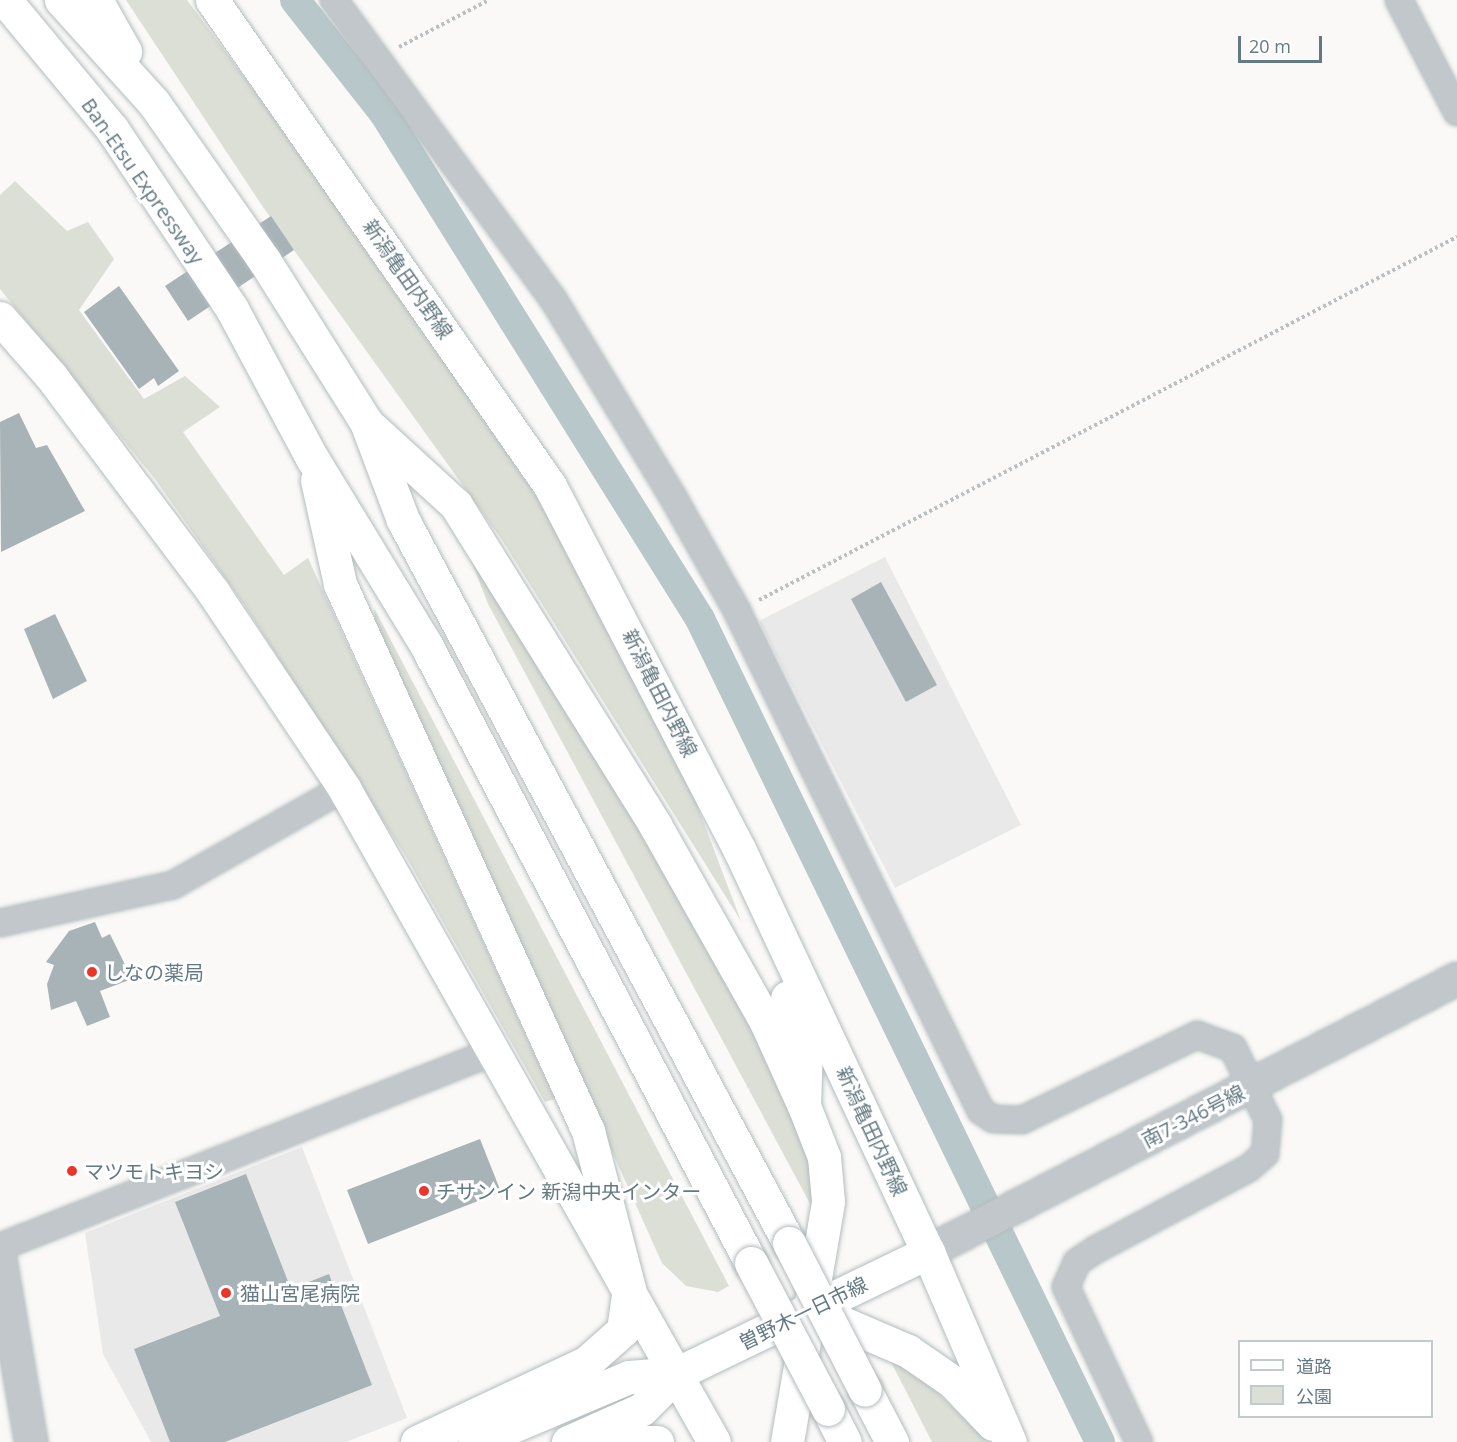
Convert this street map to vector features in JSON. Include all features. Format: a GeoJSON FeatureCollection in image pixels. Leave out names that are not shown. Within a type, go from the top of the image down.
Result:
{"type":"FeatureCollection","features":[{"type":"Feature","properties":{"kind":"main road","name":"Ban-Etsu Expressway"},"geometry":{"type":"LineString","coordinates":[[5,0],[111,129],[232,309],[312,458]]}},
{"type":"Feature","properties":{"kind":"main road"},"geometry":{"type":"LineString","coordinates":[[61,0],[154,103]]}},
{"type":"Feature","properties":{"kind":"main road"},"geometry":{"type":"LineString","coordinates":[[96,0],[154,103],[264,260],[366,422],[403,520],[789,1243],[892,1442]]}},
{"type":"Feature","properties":{"kind":"main road","name":"新潟亀田内野線"},"geometry":{"type":"LineString","coordinates":[[212,0],[550,486],[699,769],[928,1252],[1009,1442]]}},
{"type":"Feature","properties":{"kind":"main road"},"geometry":{"type":"LineString","coordinates":[[0,318],[51,376],[213,592],[344,788],[678,1373],[714,1442]]}},
{"type":"Feature","properties":{"kind":"main road"},"geometry":{"type":"LineString","coordinates":[[366,422],[456,505],[655,825],[766,1022],[804,1106],[828,1180],[825,1231],[787,1442]]}},
{"type":"Feature","properties":{"kind":"main road"},"geometry":{"type":"LineString","coordinates":[[312,458],[431,654],[845,1442]]}},
{"type":"Feature","properties":{"kind":"main road"},"geometry":{"type":"LineString","coordinates":[[312,458],[340,584],[588,1131],[629,1288],[623,1330],[600,1353],[562,1377],[417,1442]]}},
{"type":"Feature","properties":{"kind":"main road"},"geometry":{"type":"LineString","coordinates":[[699,769],[801,1029],[804,1106]]}},
{"type":"Feature","properties":{"kind":"main road","name":"曽野木一日市線"},"geometry":{"type":"LineString","coordinates":[[568,1442],[642,1409],[678,1373],[928,1252]]}},
{"type":"Feature","properties":{"kind":"main road"},"geometry":{"type":"LineString","coordinates":[[810,1309],[909,1351],[953,1382],[1009,1442]]}},
{"type":"Feature","properties":{"kind":"main road","name":"曽野木一日市線"},"geometry":{"type":"LineString","coordinates":[[475,1442],[629,1377],[678,1373]]}},
{"type":"Feature","properties":{"kind":"main road"},"geometry":{"type":"LineString","coordinates":[[610,1442],[657,1442]]}},
{"type":"Feature","properties":{"kind":"street"},"geometry":{"type":"LineString","coordinates":[[334,0],[379,57],[553,299],[737,611],[981,1111],[993,1119],[1022,1119],[1197,1035],[1233,1047],[1268,1120],[1265,1154],[1249,1168],[1095,1250],[1070,1273],[1066,1287],[1071,1303],[1139,1442]]}},
{"type":"Feature","properties":{"kind":"street"},"geometry":{"type":"LineString","coordinates":[[1399,0],[1457,112]]}},
{"type":"Feature","properties":{"kind":"street"},"geometry":{"type":"LineString","coordinates":[[0,923],[173,885],[344,788]]}},
{"type":"Feature","properties":{"kind":"street","name":"南7-346号線"},"geometry":{"type":"LineString","coordinates":[[928,1252],[1457,979]]}},
{"type":"Feature","properties":{"kind":"street"},"geometry":{"type":"LineString","coordinates":[[0,1247],[495,1051]]}},
{"type":"Feature","properties":{"kind":"street"},"geometry":{"type":"LineString","coordinates":[[0,1258],[31,1442]]}},
{"type":"Feature","properties":{"kind":"path"},"geometry":{"type":"LineString","coordinates":[[379,57],[489,0]]}},
{"type":"Feature","properties":{"kind":"path"},"geometry":{"type":"LineString","coordinates":[[737,611],[1457,237]]}},
{"type":"Feature","properties":{"kind":"shaded area"},"geometry":{"type":"Polygon","coordinates":[[[885,557],[1021,825],[895,888],[759,621],[885,557]]]}},
{"type":"Feature","properties":{"kind":"shaded area","name":"猫山宮尾病院"},"geometry":{"type":"Polygon","coordinates":[[[302,1147],[407,1418],[346,1442],[151,1442],[103,1354],[85,1233],[302,1147]]]}},
{"type":"Feature","properties":{"kind":"green space"},"geometry":{"type":"Polygon","coordinates":[[[126,0],[187,0],[483,399],[583,569],[694,797],[741,921],[502,540],[263,207],[126,0]]]}},
{"type":"Feature","properties":{"kind":"green space"},"geometry":{"type":"Polygon","coordinates":[[[15,181],[67,231],[88,222],[114,259],[79,310],[144,399],[185,376],[220,407],[183,432],[284,575],[308,558],[555,1099],[545,1102],[405,855],[245,606],[155,479],[0,289],[0,195],[15,181]]]}},
{"type":"Feature","properties":{"kind":"green space"},"geometry":{"type":"Polygon","coordinates":[[[467,550],[685,894],[801,1120],[821,1224],[488,604],[467,550]]]}},
{"type":"Feature","properties":{"kind":"green space"},"geometry":{"type":"Polygon","coordinates":[[[374,608],[729,1286],[718,1292],[686,1286],[662,1263],[375,623],[374,608]]]}},
{"type":"Feature","properties":{"kind":"green space"},"geometry":{"type":"Polygon","coordinates":[[[890,1360],[921,1376],[988,1442],[932,1442],[890,1360]]]}},
{"type":"Feature","properties":{"kind":"building"},"geometry":{"type":"Polygon","coordinates":[[[271,216],[294,250],[188,321],[165,286],[271,216]]]}},
{"type":"Feature","properties":{"kind":"building"},"geometry":{"type":"Polygon","coordinates":[[[119,286],[179,371],[158,386],[154,378],[139,389],[84,312],[119,286]]]}},
{"type":"Feature","properties":{"kind":"building"},"geometry":{"type":"Polygon","coordinates":[[[19,413],[36,448],[47,445],[85,511],[1,552],[0,422],[19,413]]]}},
{"type":"Feature","properties":{"kind":"building"},"geometry":{"type":"Polygon","coordinates":[[[881,582],[937,685],[906,702],[851,599],[881,582]]]}},
{"type":"Feature","properties":{"kind":"building"},"geometry":{"type":"Polygon","coordinates":[[[55,614],[87,681],[53,699],[24,629],[55,614]]]}},
{"type":"Feature","properties":{"kind":"building"},"geometry":{"type":"Polygon","coordinates":[[[95,922],[102,938],[110,934],[132,979],[100,991],[110,1017],[87,1026],[76,1001],[51,1010],[47,984],[54,965],[46,962],[69,931],[95,922]]]}},
{"type":"Feature","properties":{"kind":"building","name":"チサンイン 新潟中央インター"},"geometry":{"type":"Polygon","coordinates":[[[480,1139],[501,1192],[368,1244],[347,1190],[480,1139]]]}},
{"type":"Feature","properties":{"kind":"building"},"geometry":{"type":"Polygon","coordinates":[[[246,1174],[291,1289],[329,1274],[372,1385],[225,1442],[170,1442],[134,1349],[220,1316],[175,1202],[246,1174]]]}},
{"type":"Feature","properties":{"kind":"waterway"},"geometry":{"type":"LineString","coordinates":[[295,0],[384,113],[700,619],[1100,1442]]}},
{"type":"Feature","properties":{"kind":"place","name":"しなの薬局"},"geometry":{"type":"Point","coordinates":[92,972]}},
{"type":"Feature","properties":{"kind":"place","name":"マツモトキヨシ"},"geometry":{"type":"Point","coordinates":[72,1171]}},
{"type":"Feature","properties":{"kind":"place","name":"チサンイン 新潟中央インター"},"geometry":{"type":"Point","coordinates":[424,1191]}},
{"type":"Feature","properties":{"kind":"place","name":"猫山宮尾病院"},"geometry":{"type":"Point","coordinates":[226,1293]}}]}
